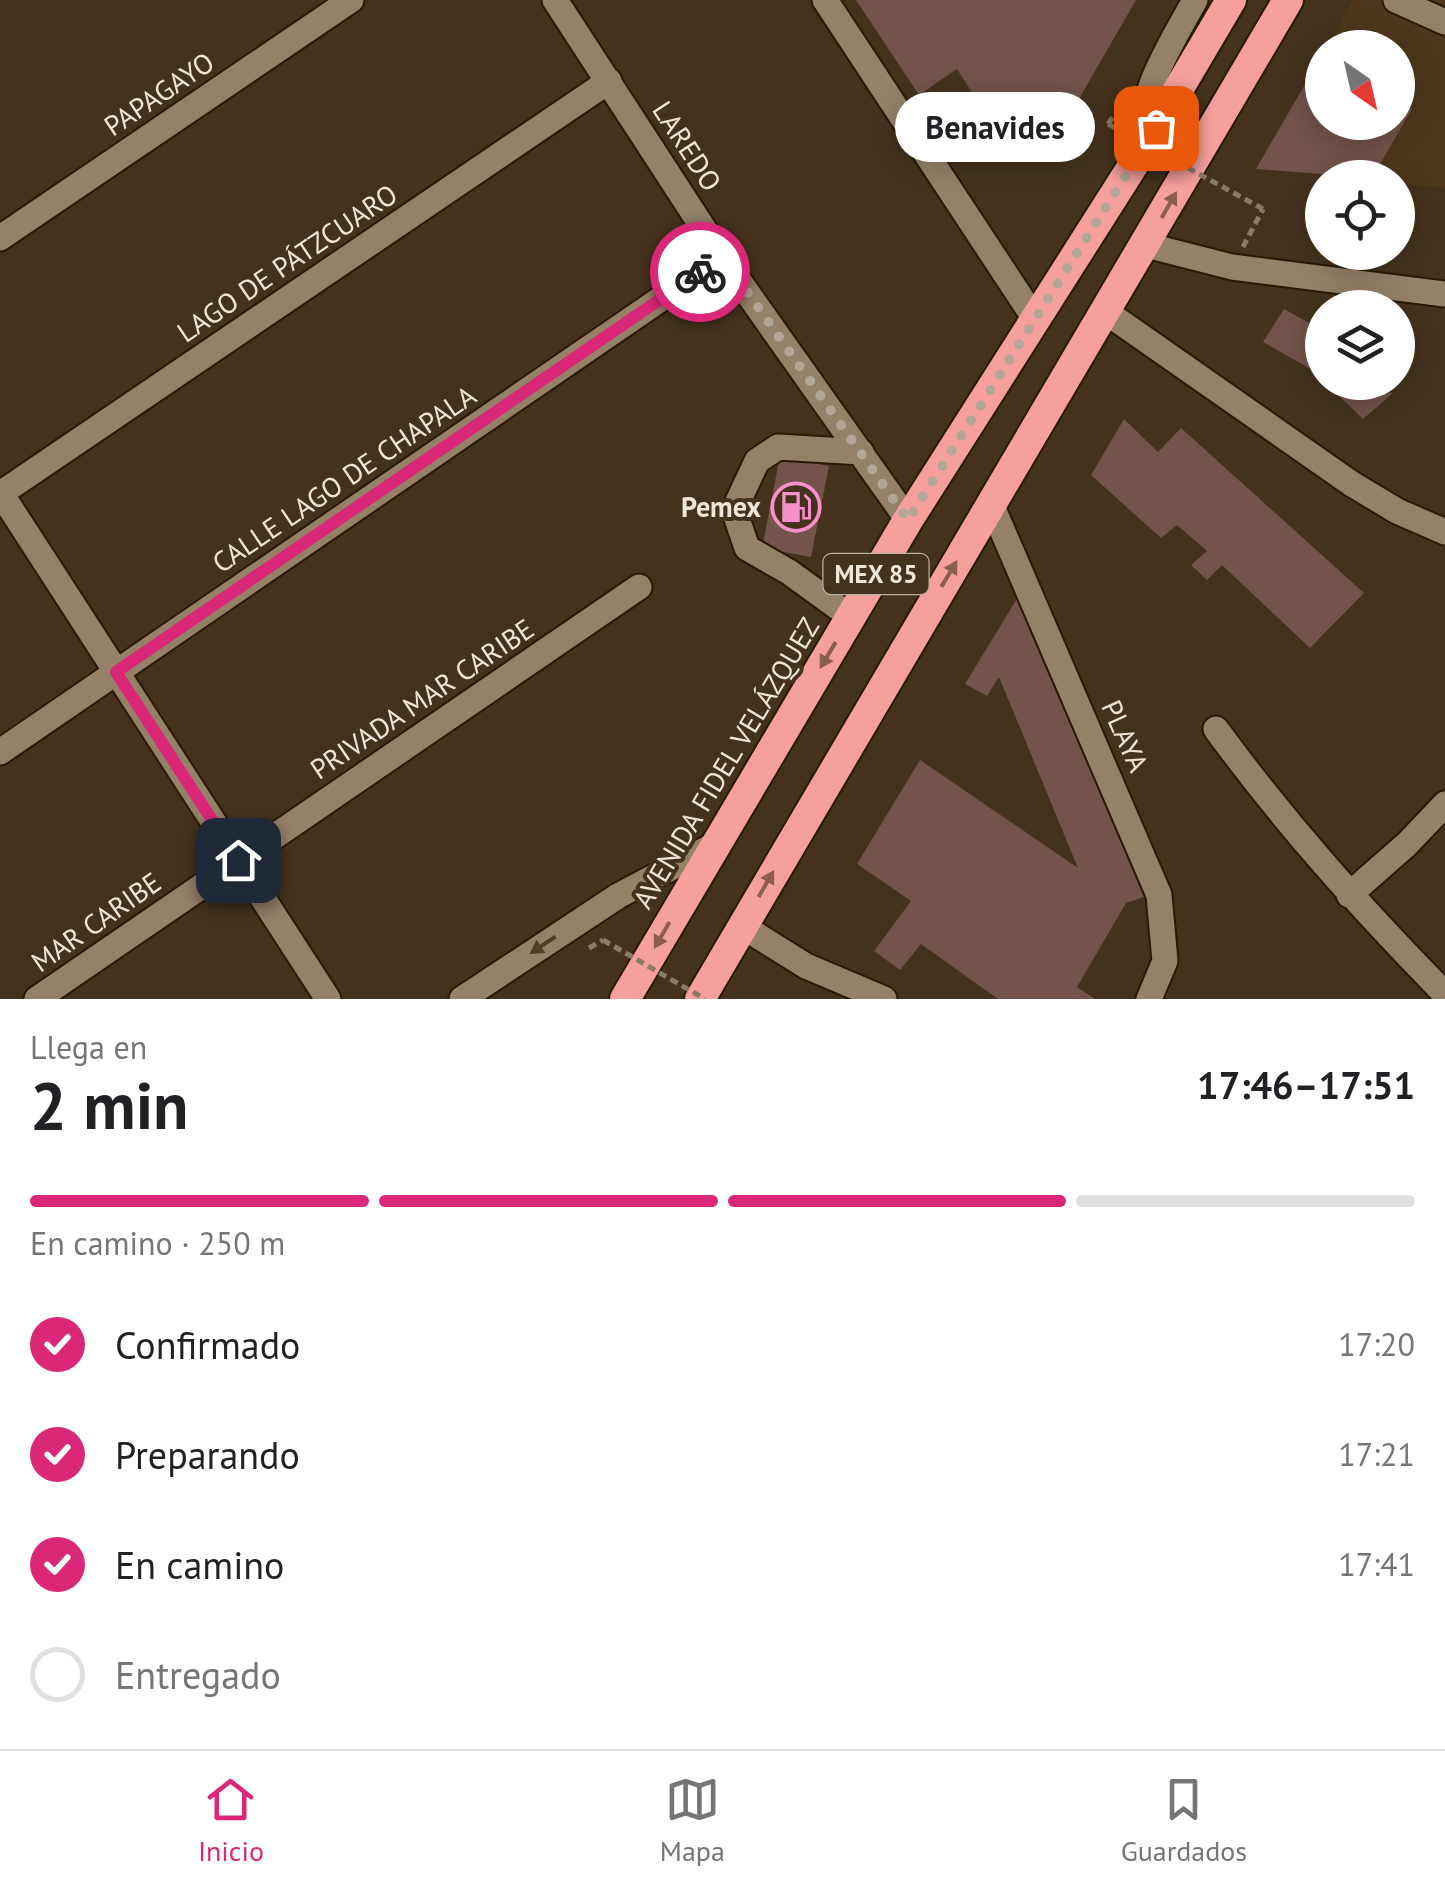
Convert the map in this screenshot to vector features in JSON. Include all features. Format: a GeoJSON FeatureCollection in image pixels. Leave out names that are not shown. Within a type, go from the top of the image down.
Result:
{"type":"FeatureCollection","features":[{"type":"Feature","properties":{"kind":"highway","name":"AVENIDA FIDEL VELÁZQUEZ"},"geometry":{"type":"LineString","coordinates":[[625,999],[908,520],[1139,156],[1230,0]]}},
{"type":"Feature","properties":{"kind":"highway","name":"MEX 85"},"geometry":{"type":"LineString","coordinates":[[703,999],[742,926],[1288,0]]}},
{"type":"Feature","properties":{"kind":"street","name":"PAPAGAYO"},"geometry":{"type":"LineString","coordinates":[[0,238],[351,0]]}},
{"type":"Feature","properties":{"kind":"street","name":"LAREDO"},"geometry":{"type":"LineString","coordinates":[[555,0],[722,256],[908,520]]}},
{"type":"Feature","properties":{"kind":"street"},"geometry":{"type":"LineString","coordinates":[[825,0],[1035,319]]}},
{"type":"Feature","properties":{"kind":"street"},"geometry":{"type":"LineString","coordinates":[[1139,156],[1148,91],[1195,0]]}},
{"type":"Feature","properties":{"kind":"street"},"geometry":{"type":"LineString","coordinates":[[1396,0],[1445,22]]}},
{"type":"Feature","properties":{"kind":"street","name":"LAGO DE PÁTZCUARO"},"geometry":{"type":"LineString","coordinates":[[0,493],[608,81]]}},
{"type":"Feature","properties":{"kind":"street"},"geometry":{"type":"LineString","coordinates":[[1146,244],[1232,267],[1445,294]]}},
{"type":"Feature","properties":{"kind":"street","name":"CALLE LAGO DE CHAPALA"},"geometry":{"type":"LineString","coordinates":[[0,752],[722,256]]}},
{"type":"Feature","properties":{"kind":"street"},"geometry":{"type":"LineString","coordinates":[[1106,312],[1352,484],[1397,511],[1445,532]]}},
{"type":"Feature","properties":{"kind":"street"},"geometry":{"type":"LineString","coordinates":[[851,617],[789,572],[747,548],[734,510],[757,461],[778,446],[861,452]]}},
{"type":"Feature","properties":{"kind":"street"},"geometry":{"type":"LineString","coordinates":[[0,493],[328,999]]}},
{"type":"Feature","properties":{"kind":"street","name":"PLAYA"},"geometry":{"type":"LineString","coordinates":[[990,504],[1159,895],[1165,931],[1161,994]]}},
{"type":"Feature","properties":{"kind":"street","name":"PRIVADA MAR CARIBE"},"geometry":{"type":"LineString","coordinates":[[238,860],[639,588]]}},
{"type":"Feature","properties":{"kind":"street"},"geometry":{"type":"LineString","coordinates":[[1216,728],[1277,812],[1349,895],[1445,994]]}},
{"type":"Feature","properties":{"kind":"street"},"geometry":{"type":"LineString","coordinates":[[1349,895],[1408,844],[1445,804]]}},
{"type":"Feature","properties":{"kind":"street"},"geometry":{"type":"LineString","coordinates":[[462,999],[618,896],[718,843]]}},
{"type":"Feature","properties":{"kind":"street","name":"MAR CARIBE"},"geometry":{"type":"LineString","coordinates":[[37,999],[238,860]]}},
{"type":"Feature","properties":{"kind":"street"},"geometry":{"type":"LineString","coordinates":[[742,926],[806,966],[884,999]]}},
{"type":"Feature","properties":{"kind":"path"},"geometry":{"type":"LineString","coordinates":[[1108,124],[1263,209],[1232,267]]}},
{"type":"Feature","properties":{"kind":"path"},"geometry":{"type":"LineString","coordinates":[[603,940],[703,999]]}},
{"type":"Feature","properties":{"kind":"shaded area"},"geometry":{"type":"Polygon","coordinates":[[[1353,0],[1445,0],[1445,188],[1415,185],[1415,160],[1382,160],[1393,140],[1415,140],[1415,30],[1337,30],[1353,0]]]}},
{"type":"Feature","properties":{"kind":"building"},"geometry":{"type":"Polygon","coordinates":[[[856,0],[1136,0],[1046,156],[1015,105],[990,121],[957,69],[919,95],[856,0]]]}},
{"type":"Feature","properties":{"kind":"building"},"geometry":{"type":"Polygon","coordinates":[[[1305,84],[1305,140],[1394,140],[1382,160],[1305,160],[1305,173],[1256,169],[1305,84]]]}},
{"type":"Feature","properties":{"kind":"building"},"geometry":{"type":"Polygon","coordinates":[[[1284,309],[1305,321],[1305,366],[1263,342],[1284,309]]]}},
{"type":"Feature","properties":{"kind":"building"},"geometry":{"type":"Polygon","coordinates":[[[1343,400],[1385,400],[1363,419],[1343,400]]]}},
{"type":"Feature","properties":{"kind":"building"},"geometry":{"type":"Polygon","coordinates":[[[1124,419],[1158,452],[1181,428],[1364,593],[1310,648],[1222,565],[1207,580],[1191,565],[1207,551],[1177,525],[1161,538],[1091,475],[1124,419]]]}},
{"type":"Feature","properties":{"kind":"building","name":"Pemex"},"geometry":{"type":"Polygon","coordinates":[[[780,456],[829,466],[811,557],[762,548],[780,456]]]}},
{"type":"Feature","properties":{"kind":"building"},"geometry":{"type":"Polygon","coordinates":[[[1018,597],[1144,897],[1126,903],[1077,987],[1095,999],[998,999],[921,944],[900,970],[874,951],[911,901],[857,864],[920,760],[1078,868],[999,677],[987,696],[965,684],[1018,597]]]}},
{"type":"Feature","properties":{"kind":"way so far"},"geometry":{"type":"LineString","coordinates":[[700,272],[722,256],[908,520],[1156,128]]}},
{"type":"Feature","properties":{"kind":"place","name":"Benavides"},"geometry":{"type":"Point","coordinates":[1156,128]}},
{"type":"Feature","properties":{"kind":"place","name":"Pemex"},"geometry":{"type":"Point","coordinates":[796,507]}},
{"type":"Feature","properties":{"kind":"route"},"geometry":{"type":"LineString","coordinates":[[238,860],[116,672],[700,272]]}}]}
